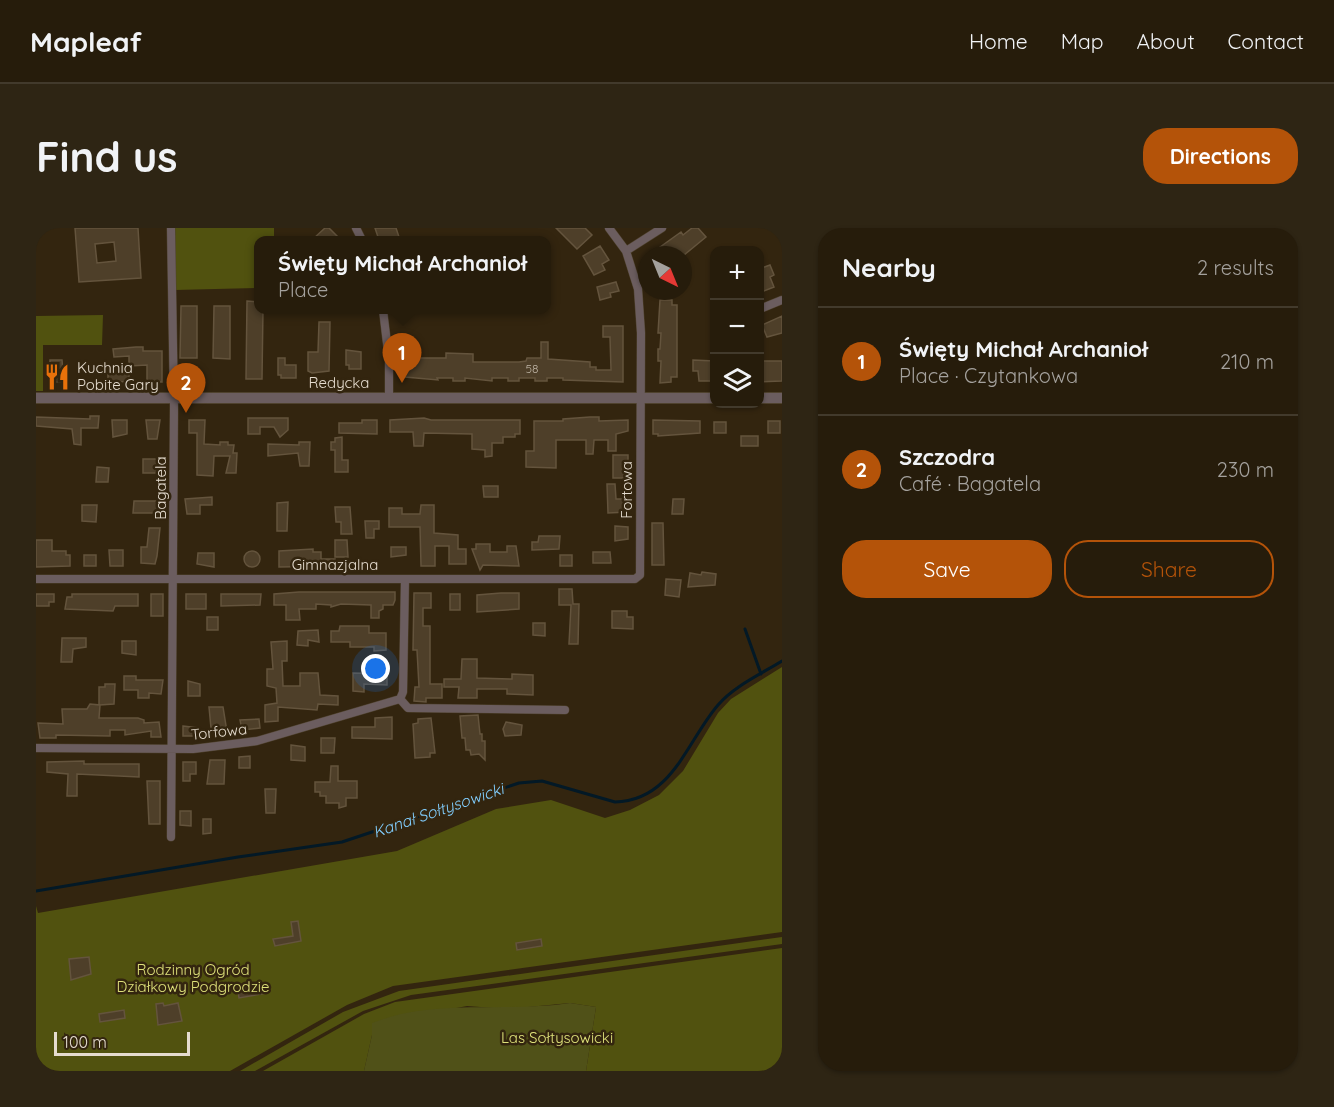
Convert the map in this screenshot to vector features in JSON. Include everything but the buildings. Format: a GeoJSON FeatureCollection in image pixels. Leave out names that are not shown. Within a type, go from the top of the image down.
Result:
{"type":"FeatureCollection","features":[{"type":"Feature","properties":{"kind":"street","name":"Bagatela"},"geometry":{"type":"LineString","coordinates":[[171,228],[174,398],[171,837]]}},
{"type":"Feature","properties":{"kind":"street","name":"Fortowa"},"geometry":{"type":"LineString","coordinates":[[609,228],[626,251],[638,289],[641,333],[640,574],[635,579]]}},
{"type":"Feature","properties":{"kind":"street"},"geometry":{"type":"LineString","coordinates":[[626,251],[662,228]]}},
{"type":"Feature","properties":{"kind":"street"},"geometry":{"type":"LineString","coordinates":[[764,307],[782,300]]}},
{"type":"Feature","properties":{"kind":"street"},"geometry":{"type":"LineString","coordinates":[[384,314],[389,360],[389,398]]}},
{"type":"Feature","properties":{"kind":"street","name":"Redycka"},"geometry":{"type":"LineString","coordinates":[[36,398],[710,398]]}},
{"type":"Feature","properties":{"kind":"street"},"geometry":{"type":"LineString","coordinates":[[764,398],[782,398]]}},
{"type":"Feature","properties":{"kind":"street","name":"Gimnazjalna"},"geometry":{"type":"LineString","coordinates":[[36,579],[635,579]]}},
{"type":"Feature","properties":{"kind":"street"},"geometry":{"type":"LineString","coordinates":[[405,579],[403,692],[399,699],[408,708],[565,710]]}},
{"type":"Feature","properties":{"kind":"street","name":"Torfowa"},"geometry":{"type":"LineString","coordinates":[[36,747],[193,749],[257,741],[399,699]]}},
{"type":"Feature","properties":{"kind":"green space"},"geometry":{"type":"Polygon","coordinates":[[[174,228],[274,228],[274,236],[254,236],[254,288],[175,290],[174,228]]]}},
{"type":"Feature","properties":{"kind":"green space"},"geometry":{"type":"Polygon","coordinates":[[[103,315],[102,345],[43,345],[43,391],[36,391],[36,316],[103,315]]]}},
{"type":"Feature","properties":{"kind":"green space","name":"Rodzinny Ogród Działkowy Podgrodzie"},"geometry":{"type":"Polygon","coordinates":[[[782,667],[782,932],[393,986],[347,1005],[230,1071],[36,1071],[36,906],[38,913],[397,851],[496,809],[551,800],[605,818],[630,810],[659,795],[683,771],[718,713],[731,699],[782,667]]]}},
{"type":"Feature","properties":{"kind":"green space"},"geometry":{"type":"Polygon","coordinates":[[[782,937],[782,944],[411,995],[363,1011],[255,1071],[240,1071],[343,1012],[399,991],[782,937]]]}},
{"type":"Feature","properties":{"kind":"green space"},"geometry":{"type":"Polygon","coordinates":[[[782,948],[782,1071],[586,1071],[596,1007],[570,1003],[507,1009],[467,1006],[372,1024],[372,1035],[364,1071],[263,1071],[364,1014],[395,1002],[782,948]]]}},
{"type":"Feature","properties":{"kind":"green space","name":"Las Sołtysowicki"},"geometry":{"type":"Polygon","coordinates":[[[570,1003],[596,1007],[586,1071],[364,1071],[372,1035],[372,1023],[396,1015],[444,1008],[520,1007],[570,1003]]]}},
{"type":"Feature","properties":{"kind":"waterway"},"geometry":{"type":"LineString","coordinates":[[745,629],[761,674]]}},
{"type":"Feature","properties":{"kind":"waterway","name":"Kanał Sołtysowicki"},"geometry":{"type":"LineString","coordinates":[[36,891],[342,842],[519,783],[542,781],[615,802],[635,799],[651,791],[676,767],[707,719],[724,698],[782,661]]}},
{"type":"Feature","properties":{"kind":"place","name":"Kuchnia Pobite Gary"},"geometry":{"type":"Point","coordinates":[57,377]}},
{"type":"Feature","properties":{"kind":"place","name":"Święty Michał Archanioł"},"geometry":{"type":"Point","coordinates":[402,383]}},
{"type":"Feature","properties":{"kind":"place","name":"Szczodra"},"geometry":{"type":"Point","coordinates":[186,413]}}]}
